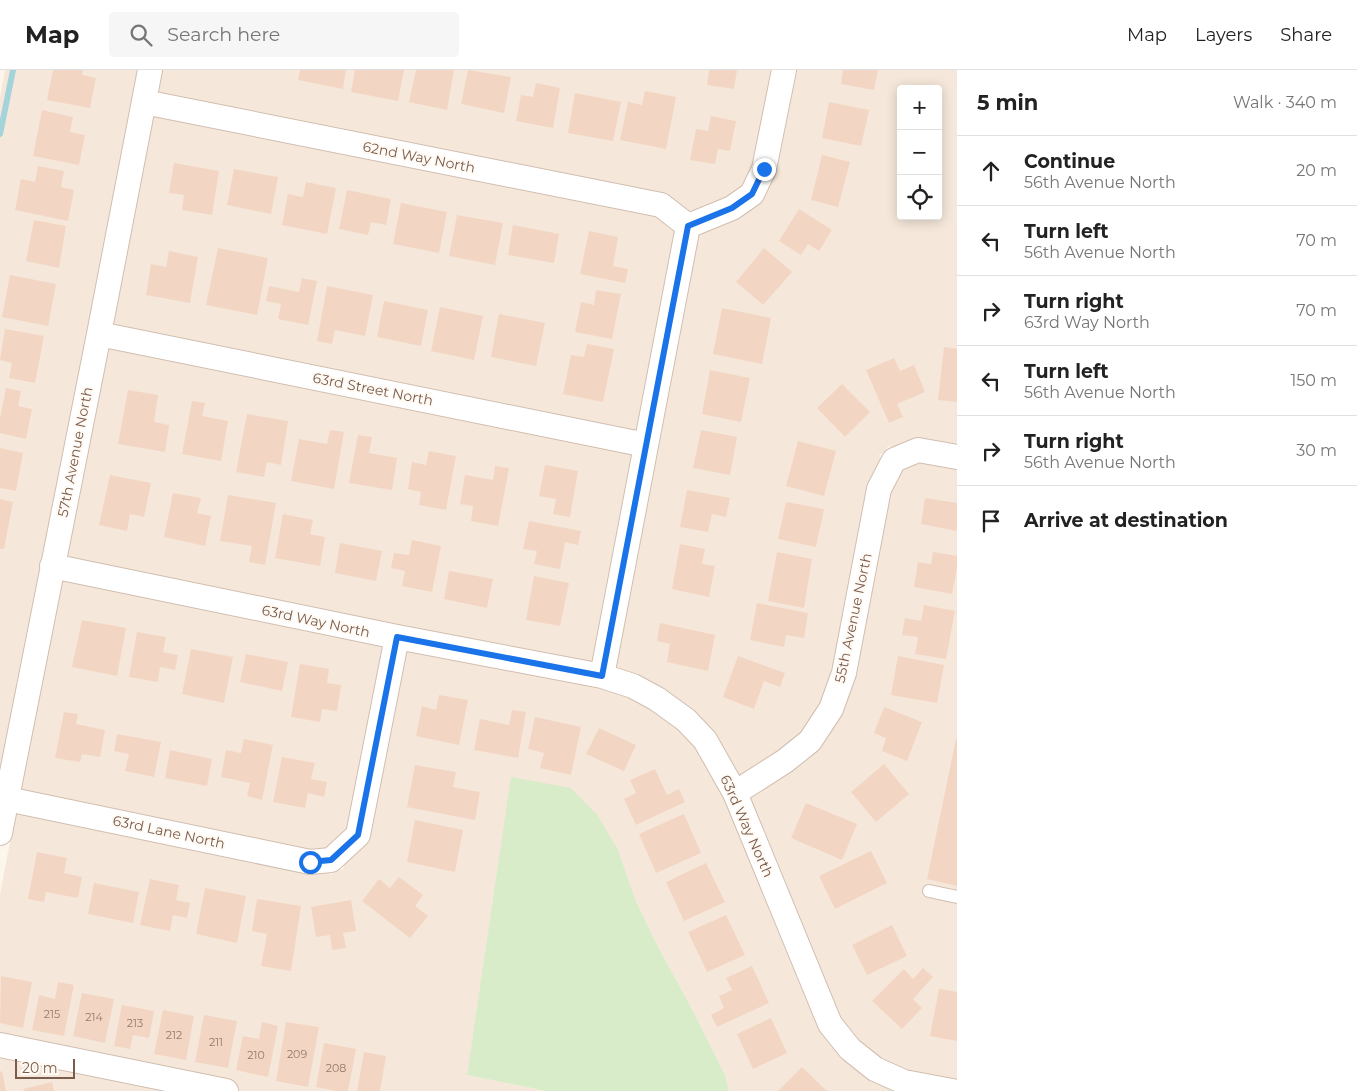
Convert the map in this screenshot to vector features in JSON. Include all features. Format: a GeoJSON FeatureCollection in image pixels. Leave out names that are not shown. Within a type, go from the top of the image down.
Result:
{"type":"FeatureCollection","features":[{"type":"Feature","properties":{"kind":"street","name":"57th Avenue North"},"geometry":{"type":"LineString","coordinates":[[0,833],[150,70]]}},
{"type":"Feature","properties":{"kind":"street"},"geometry":{"type":"LineString","coordinates":[[602,676],[688,226],[732,208],[752,194],[764,169],[784,70]]}},
{"type":"Feature","properties":{"kind":"street","name":"62nd Way North"},"geometry":{"type":"LineString","coordinates":[[144,102],[660,205],[688,226]]}},
{"type":"Feature","properties":{"kind":"street","name":"63rd Street North"},"geometry":{"type":"LineString","coordinates":[[99,334],[646,445]]}},
{"type":"Feature","properties":{"kind":"street","name":"55th Avenue North"},"geometry":{"type":"LineString","coordinates":[[735,793],[785,762],[810,741],[831,709],[844,673],[879,489],[894,460],[918,450],[957,457]]}},
{"type":"Feature","properties":{"kind":"street","name":"63rd Way North"},"geometry":{"type":"LineString","coordinates":[[52,566],[397,637],[602,676],[633,686],[657,699],[686,720],[705,740],[735,793],[830,1024],[850,1049],[875,1069],[904,1082],[952,1091]]}},
{"type":"Feature","properties":{"kind":"street","name":"63rd Lane North"},"geometry":{"type":"LineString","coordinates":[[7,798],[310,862],[331,860],[358,835],[397,637]]}},
{"type":"Feature","properties":{"kind":"street"},"geometry":{"type":"LineString","coordinates":[[0,1045],[226,1091]]}},
{"type":"Feature","properties":{"kind":"lane"},"geometry":{"type":"LineString","coordinates":[[928,891],[957,897]]}},
{"type":"Feature","properties":{"kind":"shaded area"},"geometry":{"type":"Polygon","coordinates":[[[5,70],[138,70],[0,772],[0,97],[5,70]]]}},
{"type":"Feature","properties":{"kind":"shaded area"},"geometry":{"type":"Polygon","coordinates":[[[162,70],[772,70],[753,166],[742,188],[726,199],[690,214],[157,94],[162,70]]]}},
{"type":"Feature","properties":{"kind":"shaded area"},"geometry":{"type":"Polygon","coordinates":[[[796,70],[957,70],[957,447],[894,448],[888,446],[885,452],[879,455],[881,460],[833,670],[820,704],[801,735],[778,753],[739,778],[615,670],[699,233],[775,171],[796,70]]]}},
{"type":"Feature","properties":{"kind":"shaded area"},"geometry":{"type":"Polygon","coordinates":[[[153,114],[656,214],[676,229],[637,432],[113,327],[153,114]]]}},
{"type":"Feature","properties":{"kind":"shaded area"},"geometry":{"type":"Polygon","coordinates":[[[108,347],[633,453],[593,664],[399,627],[66,558],[108,347]]]}},
{"type":"Feature","properties":{"kind":"shaded area"},"geometry":{"type":"Polygon","coordinates":[[[920,461],[957,468],[957,1081],[907,1073],[881,1060],[858,1043],[840,1020],[749,797],[818,749],[890,492],[903,468],[920,461]]]}},
{"type":"Feature","properties":{"kind":"shaded area"},"geometry":{"type":"Polygon","coordinates":[[[62,578],[383,645],[347,830],[325,850],[310,852],[20,791],[62,578]]]}},
{"type":"Feature","properties":{"kind":"shaded area"},"geometry":{"type":"Polygon","coordinates":[[[406,649],[599,686],[629,695],[651,707],[679,728],[695,745],[719,791],[725,798],[819,1028],[897,1091],[729,1091],[725,1075],[635,899],[512,777],[467,1075],[546,1091],[0,1091],[0,894],[16,811],[327,871],[331,875],[337,870],[344,869],[343,864],[406,649]]]}},
{"type":"Feature","properties":{"kind":"green space"},"geometry":{"type":"Polygon","coordinates":[[[511,777],[571,788],[598,816],[618,850],[635,899],[725,1075],[729,1091],[546,1091],[467,1075],[511,777]]]}},
{"type":"Feature","properties":{"kind":"building"},"geometry":{"type":"Polygon","coordinates":[[[53,70],[83,70],[82,75],[96,78],[90,108],[47,100],[53,70]]]}},
{"type":"Feature","properties":{"kind":"building"},"geometry":{"type":"Polygon","coordinates":[[[300,70],[346,70],[343,89],[298,80],[300,70]]]}},
{"type":"Feature","properties":{"kind":"building"},"geometry":{"type":"Polygon","coordinates":[[[355,70],[404,70],[398,101],[351,92],[355,70]]]}},
{"type":"Feature","properties":{"kind":"building"},"geometry":{"type":"Polygon","coordinates":[[[416,70],[454,70],[447,110],[409,102],[416,70]]]}},
{"type":"Feature","properties":{"kind":"building"},"geometry":{"type":"Polygon","coordinates":[[[468,70],[511,77],[504,113],[461,104],[468,70]]]}},
{"type":"Feature","properties":{"kind":"building"},"geometry":{"type":"Polygon","coordinates":[[[709,70],[737,70],[734,89],[707,85],[709,70]]]}},
{"type":"Feature","properties":{"kind":"building"},"geometry":{"type":"Polygon","coordinates":[[[843,70],[878,70],[874,90],[841,84],[843,70]]]}},
{"type":"Feature","properties":{"kind":"building"},"geometry":{"type":"Polygon","coordinates":[[[536,83],[560,88],[553,128],[516,121],[521,95],[533,97],[536,83]]]}},
{"type":"Feature","properties":{"kind":"building"},"geometry":{"type":"Polygon","coordinates":[[[645,91],[676,97],[666,149],[620,140],[628,102],[642,105],[645,91]]]}},
{"type":"Feature","properties":{"kind":"building"},"geometry":{"type":"Polygon","coordinates":[[[575,93],[621,102],[613,141],[568,133],[575,93]]]}},
{"type":"Feature","properties":{"kind":"building"},"geometry":{"type":"Polygon","coordinates":[[[829,102],[869,110],[861,146],[822,138],[829,102]]]}},
{"type":"Feature","properties":{"kind":"building"},"geometry":{"type":"Polygon","coordinates":[[[42,110],[73,117],[70,132],[85,135],[79,165],[33,156],[42,110]]]}},
{"type":"Feature","properties":{"kind":"building"},"geometry":{"type":"Polygon","coordinates":[[[711,116],[736,121],[730,151],[718,149],[715,164],[690,160],[696,129],[708,131],[711,116]]]}},
{"type":"Feature","properties":{"kind":"building"},"geometry":{"type":"Polygon","coordinates":[[[822,155],[850,162],[838,207],[811,200],[822,155]]]}},
{"type":"Feature","properties":{"kind":"building"},"geometry":{"type":"Polygon","coordinates":[[[174,163],[219,171],[212,215],[182,210],[184,195],[169,193],[174,163]]]}},
{"type":"Feature","properties":{"kind":"building"},"geometry":{"type":"Polygon","coordinates":[[[38,166],[64,171],[61,187],[74,190],[68,221],[15,210],[21,179],[35,182],[38,166]]]}},
{"type":"Feature","properties":{"kind":"building"},"geometry":{"type":"Polygon","coordinates":[[[234,169],[278,177],[271,214],[227,205],[234,169]]]}},
{"type":"Feature","properties":{"kind":"building"},"geometry":{"type":"Polygon","coordinates":[[[306,182],[336,188],[327,234],[282,225],[288,194],[303,197],[306,182]]]}},
{"type":"Feature","properties":{"kind":"building"},"geometry":{"type":"Polygon","coordinates":[[[347,190],[391,199],[386,225],[371,222],[368,235],[339,229],[347,190]]]}},
{"type":"Feature","properties":{"kind":"building"},"geometry":{"type":"Polygon","coordinates":[[[401,203],[447,212],[439,253],[393,244],[401,203]]]}},
{"type":"Feature","properties":{"kind":"building"},"geometry":{"type":"Polygon","coordinates":[[[799,209],[832,230],[819,251],[808,244],[801,255],[779,241],[799,209]]]}},
{"type":"Feature","properties":{"kind":"building"},"geometry":{"type":"Polygon","coordinates":[[[457,215],[503,223],[495,265],[449,256],[457,215]]]}},
{"type":"Feature","properties":{"kind":"building"},"geometry":{"type":"Polygon","coordinates":[[[34,220],[66,226],[59,268],[26,261],[34,220]]]}},
{"type":"Feature","properties":{"kind":"building"},"geometry":{"type":"Polygon","coordinates":[[[513,225],[559,234],[554,263],[508,255],[513,225]]]}},
{"type":"Feature","properties":{"kind":"building"},"geometry":{"type":"Polygon","coordinates":[[[589,231],[618,237],[613,266],[628,269],[625,283],[580,274],[589,231]]]}},
{"type":"Feature","properties":{"kind":"building"},"geometry":{"type":"Polygon","coordinates":[[[218,248],[268,258],[257,315],[206,305],[218,248]]]}},
{"type":"Feature","properties":{"kind":"building"},"geometry":{"type":"Polygon","coordinates":[[[764,248],[792,272],[763,305],[736,282],[764,248]]]}},
{"type":"Feature","properties":{"kind":"building"},"geometry":{"type":"Polygon","coordinates":[[[169,251],[198,257],[190,303],[146,295],[151,264],[166,267],[169,251]]]}},
{"type":"Feature","properties":{"kind":"building"},"geometry":{"type":"Polygon","coordinates":[[[10,275],[56,284],[48,326],[2,317],[10,275]]]}},
{"type":"Feature","properties":{"kind":"building"},"geometry":{"type":"Polygon","coordinates":[[[302,278],[317,281],[308,325],[278,319],[281,304],[266,301],[269,286],[299,292],[302,278]]]}},
{"type":"Feature","properties":{"kind":"building"},"geometry":{"type":"Polygon","coordinates":[[[327,286],[373,295],[365,336],[335,330],[332,344],[317,341],[327,286]]]}},
{"type":"Feature","properties":{"kind":"building"},"geometry":{"type":"Polygon","coordinates":[[[596,290],[621,294],[612,339],[575,332],[581,302],[594,305],[596,290]]]}},
{"type":"Feature","properties":{"kind":"building"},"geometry":{"type":"Polygon","coordinates":[[[384,301],[428,310],[421,346],[377,337],[384,301]]]}},
{"type":"Feature","properties":{"kind":"building"},"geometry":{"type":"Polygon","coordinates":[[[440,307],[483,316],[474,360],[431,351],[440,307]]]}},
{"type":"Feature","properties":{"kind":"building"},"geometry":{"type":"Polygon","coordinates":[[[722,308],[771,318],[762,364],[713,354],[722,308]]]}},
{"type":"Feature","properties":{"kind":"building"},"geometry":{"type":"Polygon","coordinates":[[[499,314],[545,323],[536,366],[491,357],[499,314]]]}},
{"type":"Feature","properties":{"kind":"building"},"geometry":{"type":"Polygon","coordinates":[[[5,329],[44,336],[35,383],[9,378],[12,363],[0,360],[5,329]]]}},
{"type":"Feature","properties":{"kind":"building"},"geometry":{"type":"Polygon","coordinates":[[[587,344],[614,349],[603,402],[563,394],[571,355],[584,357],[587,344]]]}},
{"type":"Feature","properties":{"kind":"building"},"geometry":{"type":"Polygon","coordinates":[[[944,347],[957,349],[957,402],[938,400],[944,347]]]}},
{"type":"Feature","properties":{"kind":"building"},"geometry":{"type":"Polygon","coordinates":[[[894,358],[900,371],[914,365],[925,392],[897,404],[903,417],[889,423],[866,370],[894,358]]]}},
{"type":"Feature","properties":{"kind":"building"},"geometry":{"type":"Polygon","coordinates":[[[710,370],[750,378],[741,422],[702,414],[710,370]]]}},
{"type":"Feature","properties":{"kind":"building"},"geometry":{"type":"Polygon","coordinates":[[[842,384],[870,412],[845,437],[817,408],[842,384]]]}},
{"type":"Feature","properties":{"kind":"building"},"geometry":{"type":"Polygon","coordinates":[[[6,388],[21,391],[18,406],[32,409],[26,439],[0,433],[0,418],[6,388]]]}},
{"type":"Feature","properties":{"kind":"building"},"geometry":{"type":"Polygon","coordinates":[[[128,390],[158,395],[154,422],[169,425],[165,452],[118,444],[128,390]]]}},
{"type":"Feature","properties":{"kind":"building"},"geometry":{"type":"Polygon","coordinates":[[[192,401],[205,403],[202,416],[228,421],[221,461],[182,454],[192,401]]]}},
{"type":"Feature","properties":{"kind":"building"},"geometry":{"type":"Polygon","coordinates":[[[247,414],[288,421],[281,465],[267,462],[264,477],[236,472],[247,414]]]}},
{"type":"Feature","properties":{"kind":"building"},"geometry":{"type":"Polygon","coordinates":[[[330,430],[344,432],[334,489],[291,481],[299,439],[327,444],[330,430]]]}},
{"type":"Feature","properties":{"kind":"building"},"geometry":{"type":"Polygon","coordinates":[[[701,430],[737,437],[730,475],[693,468],[701,430]]]}},
{"type":"Feature","properties":{"kind":"building"},"geometry":{"type":"Polygon","coordinates":[[[358,435],[372,437],[369,453],[397,458],[392,490],[349,483],[358,435]]]}},
{"type":"Feature","properties":{"kind":"building"},"geometry":{"type":"Polygon","coordinates":[[[798,441],[836,451],[824,496],[786,486],[798,441]]]}},
{"type":"Feature","properties":{"kind":"building"},"geometry":{"type":"Polygon","coordinates":[[[0,448],[23,453],[16,491],[0,488],[0,448]]]}},
{"type":"Feature","properties":{"kind":"building"},"geometry":{"type":"Polygon","coordinates":[[[429,451],[456,456],[446,510],[419,505],[421,492],[408,489],[412,462],[426,465],[429,451]]]}},
{"type":"Feature","properties":{"kind":"building"},"geometry":{"type":"Polygon","coordinates":[[[545,465],[578,471],[570,517],[553,514],[556,499],[539,496],[545,465]]]}},
{"type":"Feature","properties":{"kind":"building"},"geometry":{"type":"Polygon","coordinates":[[[495,466],[509,468],[498,526],[471,521],[473,506],[460,504],[465,475],[493,480],[495,466]]]}},
{"type":"Feature","properties":{"kind":"building"},"geometry":{"type":"Polygon","coordinates":[[[110,475],[151,483],[144,517],[130,514],[127,531],[99,525],[110,475]]]}},
{"type":"Feature","properties":{"kind":"building"},"geometry":{"type":"Polygon","coordinates":[[[687,490],[730,498],[726,517],[712,514],[708,532],[680,527],[687,490]]]}},
{"type":"Feature","properties":{"kind":"building"},"geometry":{"type":"Polygon","coordinates":[[[173,493],[201,498],[197,513],[211,516],[205,546],[164,537],[173,493]]]}},
{"type":"Feature","properties":{"kind":"building"},"geometry":{"type":"Polygon","coordinates":[[[228,495],[276,503],[265,565],[249,562],[252,546],[220,541],[228,495]]]}},
{"type":"Feature","properties":{"kind":"building"},"geometry":{"type":"Polygon","coordinates":[[[925,498],[957,503],[957,531],[921,524],[925,498]]]}},
{"type":"Feature","properties":{"kind":"building"},"geometry":{"type":"Polygon","coordinates":[[[0,499],[13,502],[4,549],[0,549],[0,499]]]}},
{"type":"Feature","properties":{"kind":"building"},"geometry":{"type":"Polygon","coordinates":[[[786,502],[824,509],[816,547],[778,539],[786,502]]]}},
{"type":"Feature","properties":{"kind":"building"},"geometry":{"type":"Polygon","coordinates":[[[283,514],[313,520],[310,534],[325,537],[320,566],[275,558],[283,514]]]}},
{"type":"Feature","properties":{"kind":"building"},"geometry":{"type":"Polygon","coordinates":[[[529,521],[581,531],[578,545],[565,542],[560,569],[534,564],[537,551],[523,549],[529,521]]]}},
{"type":"Feature","properties":{"kind":"building"},"geometry":{"type":"Polygon","coordinates":[[[412,540],[441,546],[432,592],[402,586],[405,571],[391,568],[394,553],[409,555],[412,540]]]}},
{"type":"Feature","properties":{"kind":"building"},"geometry":{"type":"Polygon","coordinates":[[[340,543],[382,551],[376,581],[335,573],[340,543]]]}},
{"type":"Feature","properties":{"kind":"building"},"geometry":{"type":"Polygon","coordinates":[[[680,544],[705,549],[702,564],[715,566],[709,597],[672,589],[680,544]]]}},
{"type":"Feature","properties":{"kind":"building"},"geometry":{"type":"Polygon","coordinates":[[[777,552],[812,559],[804,608],[768,601],[777,552]]]}},
{"type":"Feature","properties":{"kind":"building"},"geometry":{"type":"Polygon","coordinates":[[[933,552],[957,556],[957,568],[952,594],[914,587],[918,562],[931,564],[933,552]]]}},
{"type":"Feature","properties":{"kind":"building"},"geometry":{"type":"Polygon","coordinates":[[[449,571],[493,579],[487,608],[444,599],[449,571]]]}},
{"type":"Feature","properties":{"kind":"building"},"geometry":{"type":"Polygon","coordinates":[[[534,576],[569,583],[560,626],[526,620],[534,576]]]}},
{"type":"Feature","properties":{"kind":"building"},"geometry":{"type":"Polygon","coordinates":[[[757,603],[808,613],[804,638],[786,635],[784,647],[750,640],[757,603]]]}},
{"type":"Feature","properties":{"kind":"building"},"geometry":{"type":"Polygon","coordinates":[[[924,605],[955,611],[946,659],[915,654],[918,637],[902,635],[905,618],[921,621],[924,605]]]}},
{"type":"Feature","properties":{"kind":"building"},"geometry":{"type":"Polygon","coordinates":[[[82,620],[126,628],[117,676],[72,667],[82,620]]]}},
{"type":"Feature","properties":{"kind":"building"},"geometry":{"type":"Polygon","coordinates":[[[660,623],[715,635],[708,671],[667,662],[670,644],[657,641],[660,623]]]}},
{"type":"Feature","properties":{"kind":"building"},"geometry":{"type":"Polygon","coordinates":[[[137,632],[166,637],[163,652],[178,655],[175,670],[160,667],[158,682],[129,677],[137,632]]]}},
{"type":"Feature","properties":{"kind":"building"},"geometry":{"type":"Polygon","coordinates":[[[191,649],[233,657],[224,703],[182,694],[191,649]]]}},
{"type":"Feature","properties":{"kind":"building"},"geometry":{"type":"Polygon","coordinates":[[[246,654],[288,662],[282,691],[240,682],[246,654]]]}},
{"type":"Feature","properties":{"kind":"building"},"geometry":{"type":"Polygon","coordinates":[[[738,656],[785,673],[780,687],[764,681],[754,709],[723,697],[738,656]]]}},
{"type":"Feature","properties":{"kind":"building"},"geometry":{"type":"Polygon","coordinates":[[[898,656],[944,665],[937,703],[891,695],[898,656]]]}},
{"type":"Feature","properties":{"kind":"building"},"geometry":{"type":"Polygon","coordinates":[[[300,664],[329,669],[327,683],[341,685],[337,711],[322,709],[320,722],[291,717],[300,664]]]}},
{"type":"Feature","properties":{"kind":"building"},"geometry":{"type":"Polygon","coordinates":[[[439,695],[468,700],[459,745],[416,736],[422,706],[436,710],[439,695]]]}},
{"type":"Feature","properties":{"kind":"building"},"geometry":{"type":"Polygon","coordinates":[[[884,707],[922,722],[907,761],[882,751],[886,738],[874,733],[884,707]]]}},
{"type":"Feature","properties":{"kind":"building"},"geometry":{"type":"Polygon","coordinates":[[[512,710],[526,712],[518,758],[474,750],[480,719],[509,725],[512,710]]]}},
{"type":"Feature","properties":{"kind":"building"},"geometry":{"type":"Polygon","coordinates":[[[64,712],[78,714],[76,724],[105,730],[100,757],[82,754],[80,762],[55,758],[64,712]]]}},
{"type":"Feature","properties":{"kind":"building"},"geometry":{"type":"Polygon","coordinates":[[[535,717],[581,727],[571,775],[540,768],[544,753],[528,749],[535,717]]]}},
{"type":"Feature","properties":{"kind":"building"},"geometry":{"type":"Polygon","coordinates":[[[599,728],[636,745],[624,771],[586,754],[599,728]]]}},
{"type":"Feature","properties":{"kind":"building"},"geometry":{"type":"Polygon","coordinates":[[[117,734],[161,742],[154,777],[125,771],[129,754],[114,751],[117,734]]]}},
{"type":"Feature","properties":{"kind":"building"},"geometry":{"type":"Polygon","coordinates":[[[244,739],[273,745],[262,800],[247,796],[250,783],[221,777],[226,750],[241,753],[244,739]]]}},
{"type":"Feature","properties":{"kind":"building"},"geometry":{"type":"Polygon","coordinates":[[[957,739],[957,886],[927,879],[957,739]]]}},
{"type":"Feature","properties":{"kind":"building"},"geometry":{"type":"Polygon","coordinates":[[[170,750],[212,759],[207,786],[165,778],[170,750]]]}},
{"type":"Feature","properties":{"kind":"building"},"geometry":{"type":"Polygon","coordinates":[[[282,757],[315,763],[311,779],[327,782],[324,797],[308,793],[305,808],[273,802],[282,757]]]}},
{"type":"Feature","properties":{"kind":"building"},"geometry":{"type":"Polygon","coordinates":[[[884,764],[909,794],[876,822],[851,792],[884,764]]]}},
{"type":"Feature","properties":{"kind":"building"},"geometry":{"type":"Polygon","coordinates":[[[415,765],[456,772],[453,787],[480,792],[475,820],[407,807],[415,765]]]}},
{"type":"Feature","properties":{"kind":"building"},"geometry":{"type":"Polygon","coordinates":[[[655,769],[667,795],[679,789],[685,802],[636,825],[624,799],[636,793],[630,780],[655,769]]]}},
{"type":"Feature","properties":{"kind":"building"},"geometry":{"type":"Polygon","coordinates":[[[806,803],[857,824],[842,860],[791,838],[806,803]]]}},
{"type":"Feature","properties":{"kind":"building"},"geometry":{"type":"Polygon","coordinates":[[[684,814],[701,853],[656,873],[639,834],[684,814]]]}},
{"type":"Feature","properties":{"kind":"building"},"geometry":{"type":"Polygon","coordinates":[[[415,820],[463,830],[455,872],[407,862],[415,820]]]}},
{"type":"Feature","properties":{"kind":"building"},"geometry":{"type":"Polygon","coordinates":[[[871,851],[887,883],[835,909],[819,876],[871,851]]]}},
{"type":"Feature","properties":{"kind":"building"},"geometry":{"type":"Polygon","coordinates":[[[37,852],[67,858],[64,873],[82,877],[78,898],[46,892],[44,902],[28,899],[37,852]]]}},
{"type":"Feature","properties":{"kind":"building"},"geometry":{"type":"Polygon","coordinates":[[[706,863],[725,902],[684,921],[666,882],[706,863]]]}},
{"type":"Feature","properties":{"kind":"building"},"geometry":{"type":"Polygon","coordinates":[[[399,877],[423,895],[415,906],[428,916],[410,938],[362,901],[379,879],[390,888],[399,877]]]}},
{"type":"Feature","properties":{"kind":"building"},"geometry":{"type":"Polygon","coordinates":[[[150,879],[179,885],[176,900],[190,903],[187,918],[173,915],[170,931],[140,925],[150,879]]]}},
{"type":"Feature","properties":{"kind":"building"},"geometry":{"type":"Polygon","coordinates":[[[94,883],[139,892],[133,923],[88,914],[94,883]]]}},
{"type":"Feature","properties":{"kind":"building"},"geometry":{"type":"Polygon","coordinates":[[[205,888],[246,896],[237,943],[196,934],[205,888]]]}},
{"type":"Feature","properties":{"kind":"building"},"geometry":{"type":"Polygon","coordinates":[[[257,899],[301,906],[291,971],[261,966],[267,934],[252,931],[257,899]]]}},
{"type":"Feature","properties":{"kind":"building"},"geometry":{"type":"Polygon","coordinates":[[[351,900],[356,931],[343,933],[346,948],[332,950],[330,935],[316,937],[311,907],[351,900]]]}},
{"type":"Feature","properties":{"kind":"building"},"geometry":{"type":"Polygon","coordinates":[[[726,915],[745,955],[707,972],[688,932],[726,915]]]}},
{"type":"Feature","properties":{"kind":"building"},"geometry":{"type":"Polygon","coordinates":[[[892,925],[907,956],[867,975],[852,945],[892,925]]]}},
{"type":"Feature","properties":{"kind":"building"},"geometry":{"type":"Polygon","coordinates":[[[752,966],[769,1003],[717,1027],[711,1015],[724,1008],[719,996],[732,990],[726,978],[752,966]]]}},
{"type":"Feature","properties":{"kind":"building"},"geometry":{"type":"Polygon","coordinates":[[[923,968],[933,977],[913,999],[922,1008],[902,1029],[872,1001],[904,969],[913,979],[923,968]]]}},
{"type":"Feature","properties":{"kind":"building"},"geometry":{"type":"Polygon","coordinates":[[[1,976],[32,982],[23,1028],[0,1023],[1,976]]]}},
{"type":"Feature","properties":{"kind":"building"},"geometry":{"type":"Polygon","coordinates":[[[58,982],[74,985],[64,1036],[32,1030],[39,995],[55,999],[58,982]]]}},
{"type":"Feature","properties":{"kind":"building"},"geometry":{"type":"Polygon","coordinates":[[[939,989],[957,992],[957,1041],[930,1036],[939,989]]]}},
{"type":"Feature","properties":{"kind":"building"},"geometry":{"type":"Polygon","coordinates":[[[82,993],[114,999],[105,1043],[73,1036],[82,993]]]}},
{"type":"Feature","properties":{"kind":"building"},"geometry":{"type":"Polygon","coordinates":[[[122,1005],[154,1011],[149,1038],[133,1035],[130,1049],[114,1046],[122,1005]]]}},
{"type":"Feature","properties":{"kind":"building"},"geometry":{"type":"Polygon","coordinates":[[[163,1010],[194,1016],[186,1060],[154,1054],[163,1010]]]}},
{"type":"Feature","properties":{"kind":"building"},"geometry":{"type":"Polygon","coordinates":[[[204,1015],[237,1021],[228,1068],[195,1062],[204,1015]]]}},
{"type":"Feature","properties":{"kind":"building"},"geometry":{"type":"Polygon","coordinates":[[[771,1018],[787,1053],[753,1069],[737,1034],[771,1018]]]}},
{"type":"Feature","properties":{"kind":"building"},"geometry":{"type":"Polygon","coordinates":[[[262,1022],[278,1026],[268,1077],[236,1070],[243,1036],[259,1039],[262,1022]]]}},
{"type":"Feature","properties":{"kind":"building"},"geometry":{"type":"Polygon","coordinates":[[[286,1022],[319,1027],[308,1087],[276,1081],[286,1022]]]}},
{"type":"Feature","properties":{"kind":"building"},"geometry":{"type":"Polygon","coordinates":[[[324,1043],[356,1049],[348,1091],[316,1087],[324,1043]]]}},
{"type":"Feature","properties":{"kind":"building"},"geometry":{"type":"Polygon","coordinates":[[[364,1052],[386,1056],[380,1091],[357,1091],[364,1052]]]}},
{"type":"Feature","properties":{"kind":"building"},"geometry":{"type":"Polygon","coordinates":[[[802,1067],[827,1091],[778,1091],[802,1067]]]}},
{"type":"Feature","properties":{"kind":"building"},"geometry":{"type":"Polygon","coordinates":[[[2,1071],[6,1091],[0,1091],[0,1072],[2,1071]]]}},
{"type":"Feature","properties":{"kind":"building"},"geometry":{"type":"Polygon","coordinates":[[[52,1082],[54,1091],[24,1091],[23,1089],[52,1082]]]}},
{"type":"Feature","properties":{"kind":"waterway"},"geometry":{"type":"LineString","coordinates":[[0,134],[13,70]]}},
{"type":"Feature","properties":{"kind":"route"},"geometry":{"type":"LineString","coordinates":[[310,862],[331,860],[358,835],[397,637],[602,676],[688,226],[732,208],[752,194],[764,169]]}}]}
